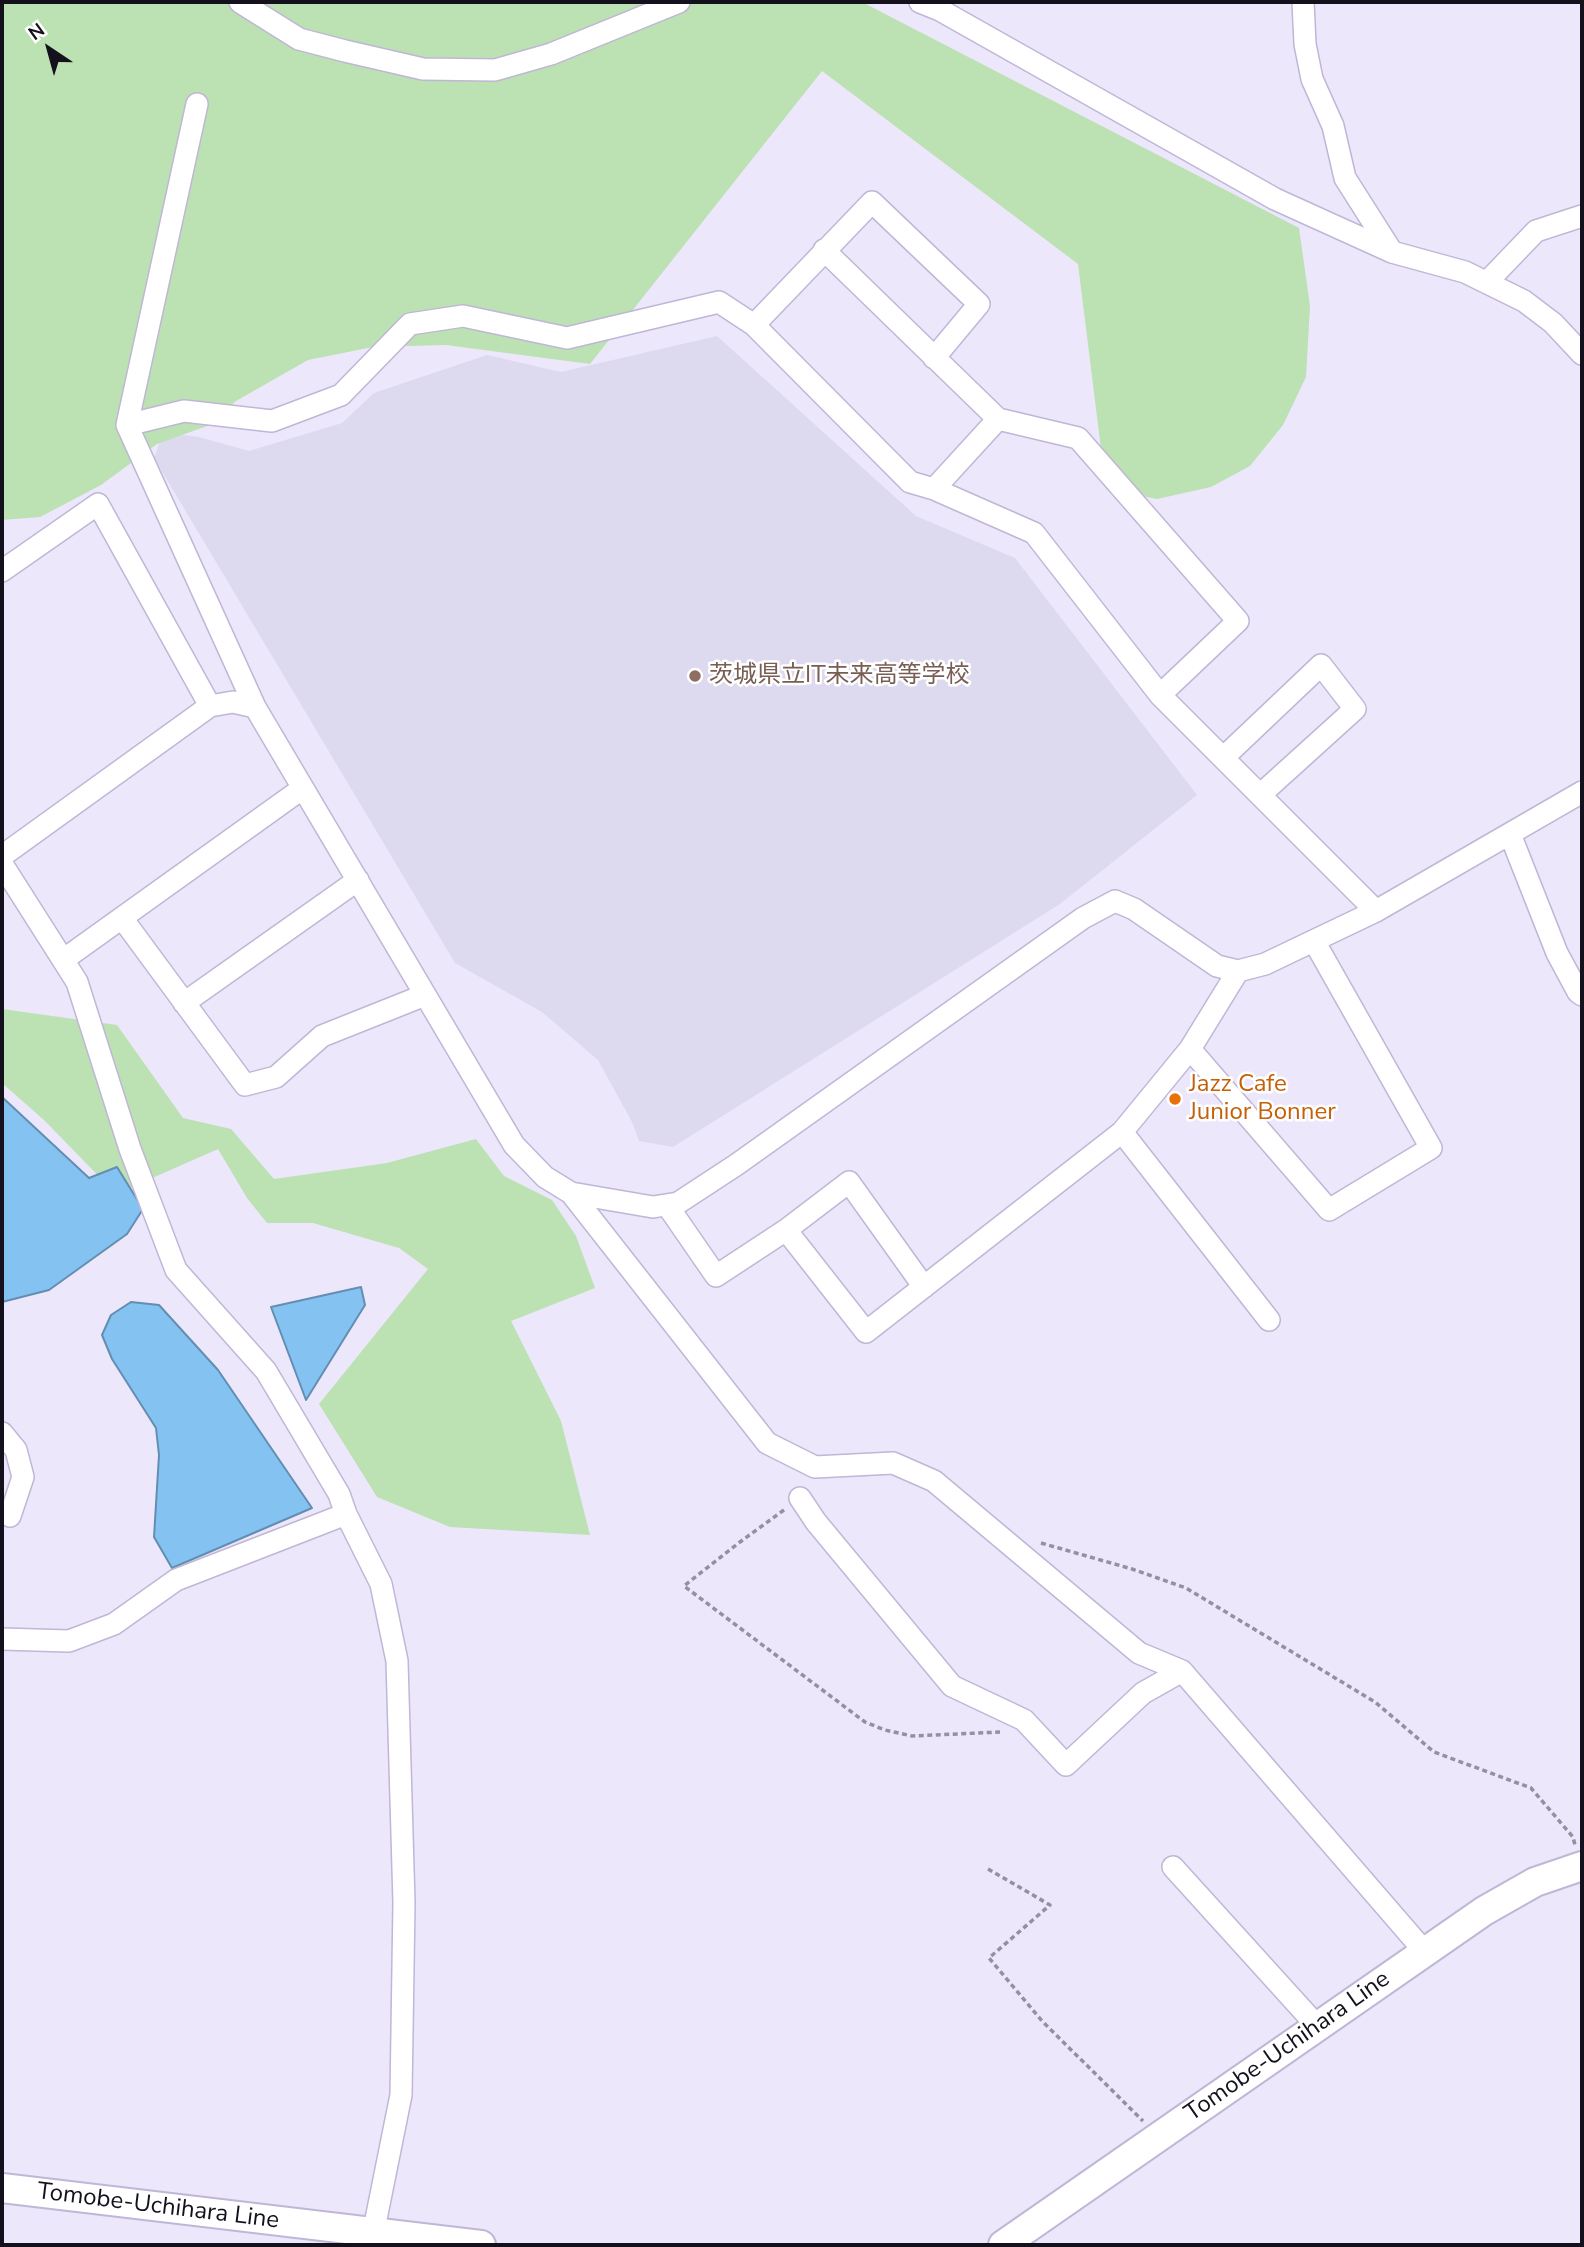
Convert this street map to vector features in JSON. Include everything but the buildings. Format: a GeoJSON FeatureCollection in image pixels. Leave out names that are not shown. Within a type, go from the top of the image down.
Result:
{"type":"FeatureCollection","features":[{"type":"Feature","properties":{"kind":"main road","name":"Tomobe-Uchihara Line"},"geometry":{"type":"LineString","coordinates":[[1003,2245],[1517,1891],[1582,1866]]}},
{"type":"Feature","properties":{"kind":"main road","name":"Tomobe-Uchihara Line"},"geometry":{"type":"LineString","coordinates":[[2,2188],[481,2245]]}},
{"type":"Feature","properties":{"kind":"street"},"geometry":{"type":"LineString","coordinates":[[240,2],[299,39],[423,69],[495,70],[551,54],[679,2]]}},
{"type":"Feature","properties":{"kind":"street"},"geometry":{"type":"LineString","coordinates":[[920,2],[940,10],[1275,199],[1392,252],[1465,272],[1487,282],[1524,302],[1553,323],[1582,354]]}},
{"type":"Feature","properties":{"kind":"street"},"geometry":{"type":"LineString","coordinates":[[1303,2],[1312,79],[1333,126],[1345,178],[1392,252]]}},
{"type":"Feature","properties":{"kind":"street"},"geometry":{"type":"LineString","coordinates":[[197,104],[127,425],[255,708],[514,1144],[545,1177],[571,1193],[767,1443],[815,1467],[892,1463],[934,1481],[1139,1653],[1182,1671],[1425,1952]]}},
{"type":"Feature","properties":{"kind":"street"},"geometry":{"type":"LineString","coordinates":[[754,325],[872,202],[979,304],[934,358]]}},
{"type":"Feature","properties":{"kind":"street"},"geometry":{"type":"LineString","coordinates":[[1487,282],[1536,231],[1582,216]]}},
{"type":"Feature","properties":{"kind":"street"},"geometry":{"type":"LineString","coordinates":[[824,250],[999,419],[1078,438],[1238,621],[1160,695]]}},
{"type":"Feature","properties":{"kind":"street"},"geometry":{"type":"LineString","coordinates":[[127,425],[184,411],[272,421],[341,395],[410,324],[463,316],[567,338],[719,302],[754,325],[911,482],[934,489],[1034,533],[1160,695],[1376,911]]}},
{"type":"Feature","properties":{"kind":"street"},"geometry":{"type":"LineString","coordinates":[[934,489],[999,419]]}},
{"type":"Feature","properties":{"kind":"street"},"geometry":{"type":"LineString","coordinates":[[2,571],[98,504],[211,706]]}},
{"type":"Feature","properties":{"kind":"street"},"geometry":{"type":"LineString","coordinates":[[1223,758],[1321,665],[1355,709],[1260,795]]}},
{"type":"Feature","properties":{"kind":"street"},"geometry":{"type":"LineString","coordinates":[[2,856],[211,706],[233,702],[255,708]]}},
{"type":"Feature","properties":{"kind":"street"},"geometry":{"type":"LineString","coordinates":[[63,960],[303,789]]}},
{"type":"Feature","properties":{"kind":"street"},"geometry":{"type":"LineString","coordinates":[[571,1193],[653,1208],[678,1203],[736,1166],[1083,918],[1115,901],[1134,909],[1217,967],[1238,971],[1265,964],[1376,911],[1582,792]]}},
{"type":"Feature","properties":{"kind":"street"},"geometry":{"type":"LineString","coordinates":[[1510,834],[1557,953],[1582,995]]}},
{"type":"Feature","properties":{"kind":"street"},"geometry":{"type":"LineString","coordinates":[[2,864],[77,982],[131,1150],[176,1270],[266,1371],[339,1494],[346,1514],[381,1584],[397,1661],[404,1903],[401,2095],[373,2234]]}},
{"type":"Feature","properties":{"kind":"street"},"geometry":{"type":"LineString","coordinates":[[184,1003],[358,880]]}},
{"type":"Feature","properties":{"kind":"street"},"geometry":{"type":"LineString","coordinates":[[122,918],[245,1085],[276,1077],[322,1036],[425,995]]}},
{"type":"Feature","properties":{"kind":"street"},"geometry":{"type":"LineString","coordinates":[[1189,1049],[1329,1210],[1432,1147],[1314,941]]}},
{"type":"Feature","properties":{"kind":"street"},"geometry":{"type":"LineString","coordinates":[[786,1230],[866,1332],[1122,1132],[1189,1049],[1238,971]]}},
{"type":"Feature","properties":{"kind":"street"},"geometry":{"type":"LineString","coordinates":[[1122,1132],[1269,1320]]}},
{"type":"Feature","properties":{"kind":"street"},"geometry":{"type":"LineString","coordinates":[[667,1205],[716,1276],[786,1230],[849,1182],[924,1287]]}},
{"type":"Feature","properties":{"kind":"street"},"geometry":{"type":"LineString","coordinates":[[2,1433],[16,1450],[23,1477],[10,1516]]}},
{"type":"Feature","properties":{"kind":"street"},"geometry":{"type":"LineString","coordinates":[[800,1499],[952,1686],[1024,1720],[1066,1765],[1143,1693],[1182,1671]]}},
{"type":"Feature","properties":{"kind":"street"},"geometry":{"type":"LineString","coordinates":[[2,1639],[69,1641],[114,1624],[176,1580],[346,1514]]}},
{"type":"Feature","properties":{"kind":"street"},"geometry":{"type":"LineString","coordinates":[[1173,1867],[1318,2027]]}},
{"type":"Feature","properties":{"kind":"path"},"geometry":{"type":"LineString","coordinates":[[800,1499],[684,1586],[865,1722],[912,1736],[1017,1731],[1030,1726]]}},
{"type":"Feature","properties":{"kind":"path"},"geometry":{"type":"LineString","coordinates":[[1035,1541],[1132,1569],[1185,1588],[1375,1702],[1434,1752],[1531,1788],[1573,1838],[1582,1866]]}},
{"type":"Feature","properties":{"kind":"path"},"geometry":{"type":"LineString","coordinates":[[988,1869],[1050,1905],[989,1958],[1042,2021],[1160,2137]]}},
{"type":"Feature","properties":{"kind":"shaded area","name":"茨城県立IT未来高等学校"},"geometry":{"type":"Polygon","coordinates":[[[717,336],[916,516],[1015,558],[1197,795],[1060,904],[673,1147],[639,1141],[632,1122],[598,1060],[542,1012],[455,963],[154,458],[162,437],[176,434],[199,437],[249,451],[342,423],[374,393],[487,355],[561,372],[717,336]]]}},
{"type":"Feature","properties":{"kind":"green space"},"geometry":{"type":"Polygon","coordinates":[[[2,2],[862,2],[1299,228],[1310,306],[1306,377],[1283,425],[1250,466],[1211,487],[1157,499],[1106,489],[1078,264],[822,71],[590,364],[446,345],[373,347],[308,360],[236,401],[207,426],[157,444],[101,485],[40,517],[2,520],[2,2]]]}},
{"type":"Feature","properties":{"kind":"green space"},"geometry":{"type":"Polygon","coordinates":[[[2,1009],[117,1025],[183,1118],[231,1129],[274,1179],[387,1163],[476,1139],[504,1176],[552,1200],[576,1236],[595,1288],[511,1321],[561,1421],[590,1535],[450,1527],[377,1497],[319,1404],[428,1269],[399,1248],[313,1223],[267,1223],[247,1198],[218,1149],[116,1194],[45,1121],[2,1083],[2,1009]]]}},
{"type":"Feature","properties":{"kind":"water"},"geometry":{"type":"Polygon","coordinates":[[[2,1097],[89,1178],[117,1167],[143,1209],[127,1234],[49,1290],[2,1302],[2,1097]]]}},
{"type":"Feature","properties":{"kind":"water"},"geometry":{"type":"Polygon","coordinates":[[[361,1287],[365,1305],[306,1400],[271,1307],[361,1287]]]}},
{"type":"Feature","properties":{"kind":"water"},"geometry":{"type":"Polygon","coordinates":[[[131,1302],[159,1305],[218,1370],[312,1508],[172,1568],[154,1537],[159,1455],[156,1428],[112,1359],[102,1335],[111,1315],[131,1302]]]}},
{"type":"Feature","properties":{"kind":"place","name":"茨城県立IT未来高等学校"},"geometry":{"type":"Point","coordinates":[695,676]}},
{"type":"Feature","properties":{"kind":"place","name":"Jazz Cafe Junior Bonner"},"geometry":{"type":"Point","coordinates":[1175,1099]}}]}
